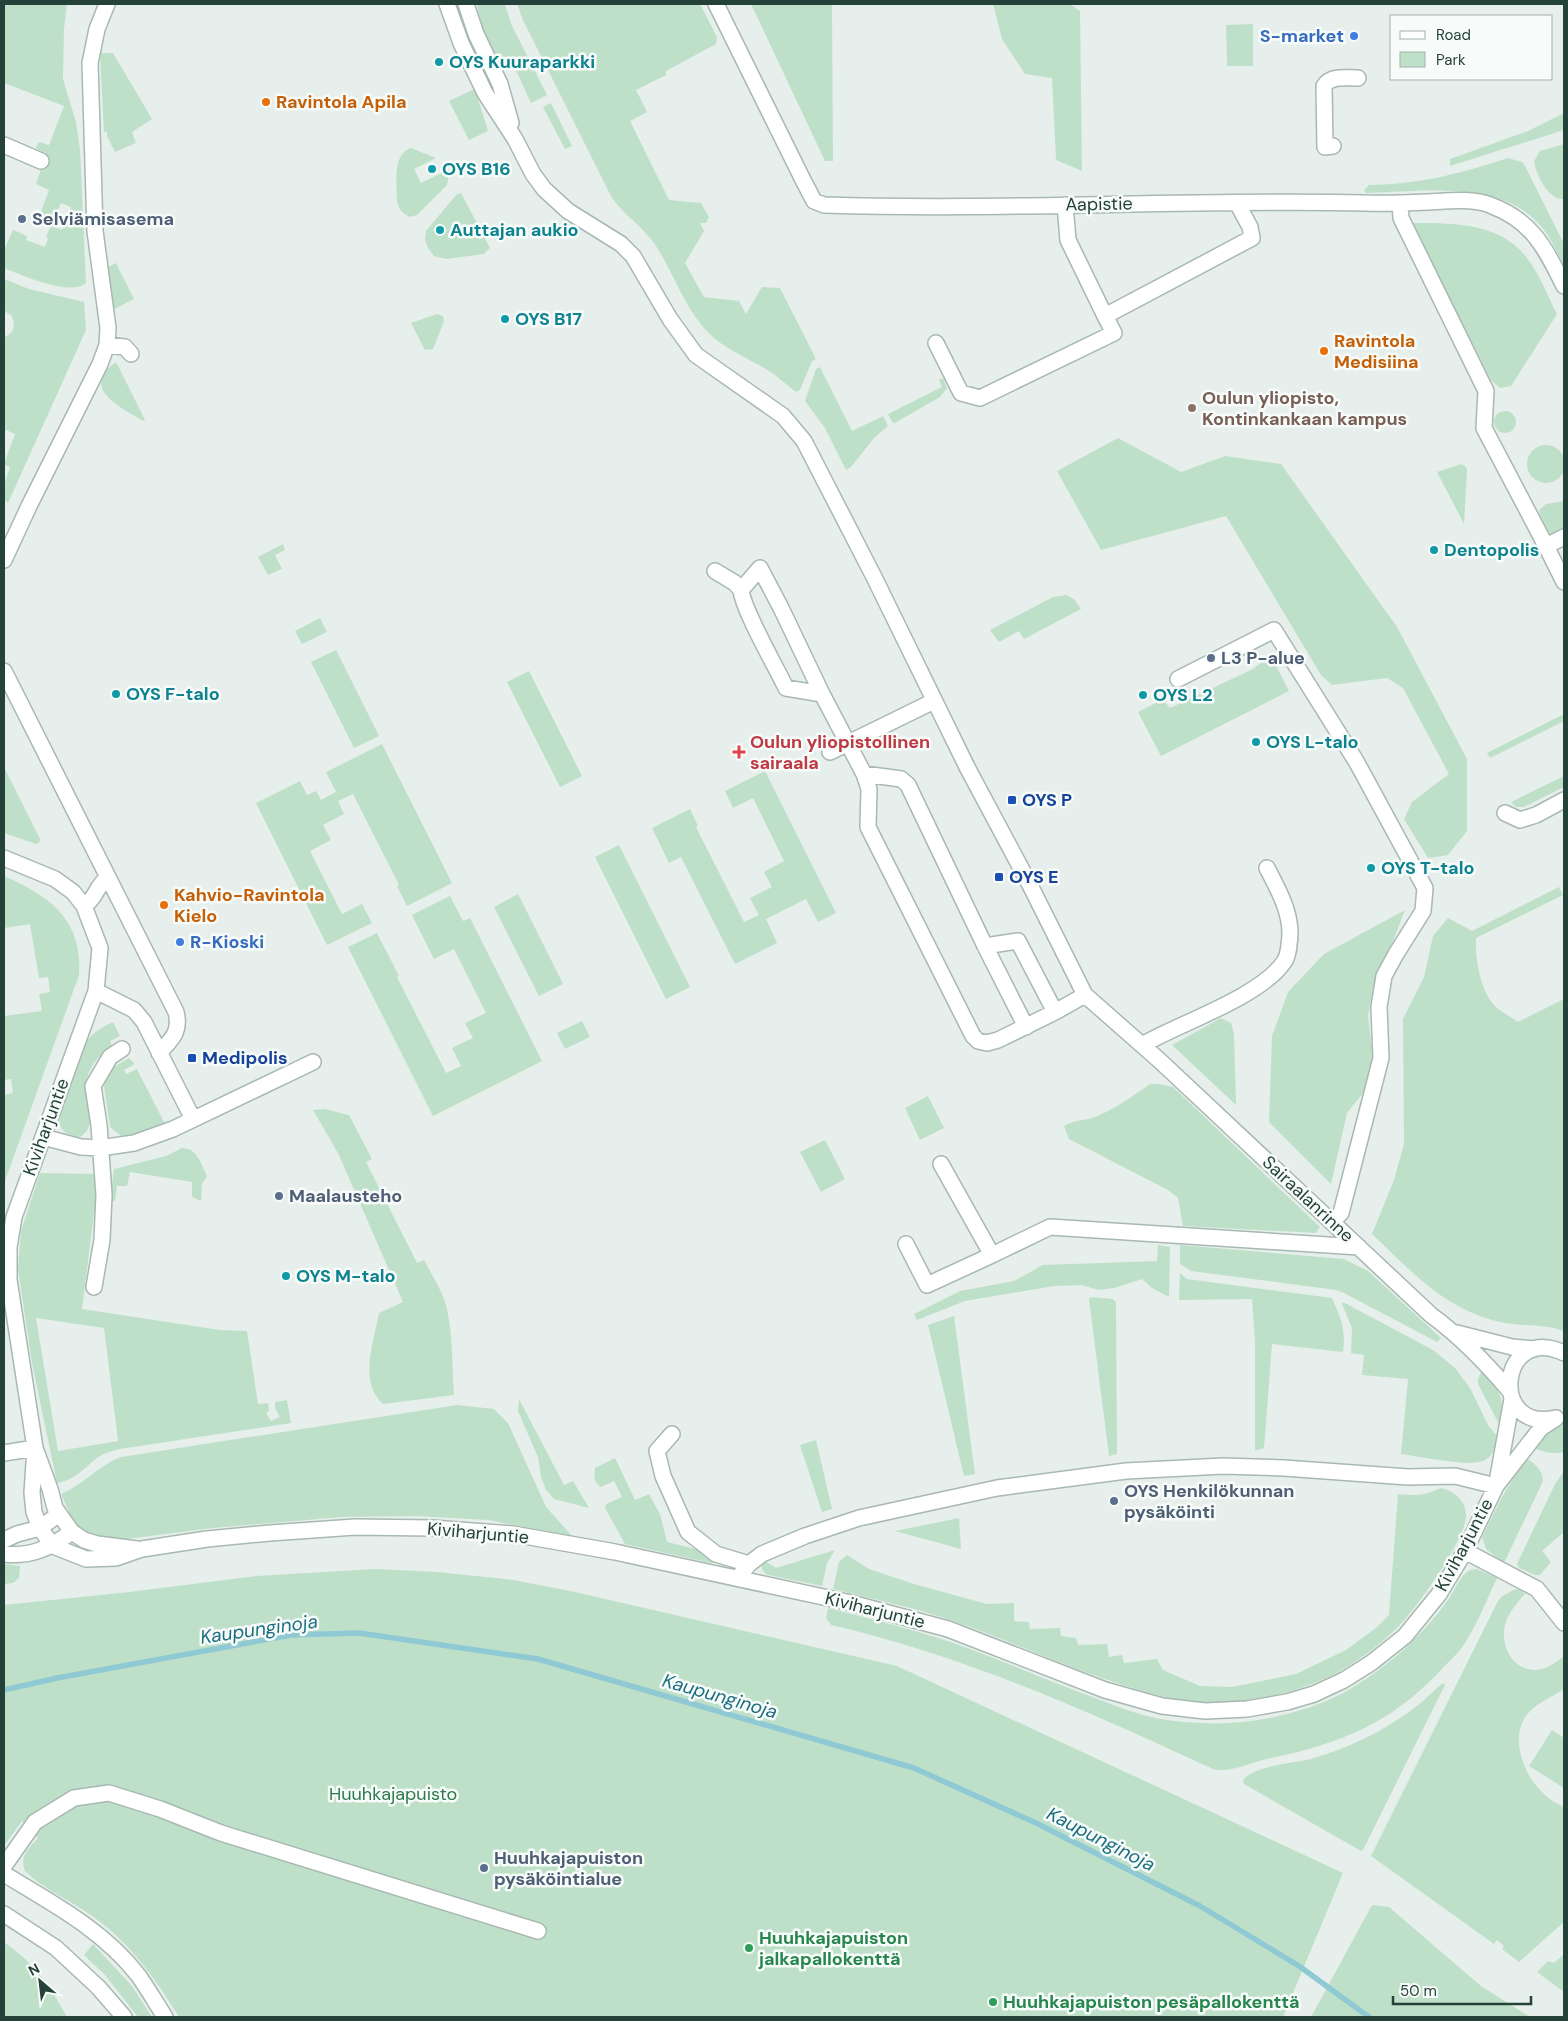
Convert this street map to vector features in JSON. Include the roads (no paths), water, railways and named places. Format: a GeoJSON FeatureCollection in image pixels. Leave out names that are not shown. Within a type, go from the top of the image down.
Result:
{"type":"FeatureCollection","features":[{"type":"Feature","properties":{"kind":"street"},"geometry":{"type":"LineString","coordinates":[[4,560],[33,497],[100,364],[106,345],[108,328],[96,231],[90,63],[97,29],[107,4]]}},
{"type":"Feature","properties":{"kind":"street"},"geometry":{"type":"LineString","coordinates":[[447,4],[461,43],[485,93],[515,139],[533,174],[544,189],[568,211],[621,244],[633,256],[670,319],[696,355],[783,416],[804,441],[971,774],[1030,885],[1085,995],[1055,1012],[987,1043],[978,1041],[973,1036],[868,827],[869,789],[864,774],[760,568],[742,590],[742,597],[786,688],[822,694]]}},
{"type":"Feature","properties":{"kind":"street"},"geometry":{"type":"LineString","coordinates":[[466,4],[476,34],[500,84],[515,139]]}},
{"type":"Feature","properties":{"kind":"street","name":"Aapistie"},"geometry":{"type":"LineString","coordinates":[[716,4],[814,201],[824,205],[1237,202],[1400,203],[1461,201],[1488,204],[1513,216],[1534,232],[1550,256],[1564,286]]}},
{"type":"Feature","properties":{"kind":"street"},"geometry":{"type":"LineString","coordinates":[[1333,146],[1324,147],[1324,86],[1328,80],[1333,78],[1358,78]]}},
{"type":"Feature","properties":{"kind":"street"},"geometry":{"type":"LineString","coordinates":[[4,145],[41,161]]}},
{"type":"Feature","properties":{"kind":"street"},"geometry":{"type":"LineString","coordinates":[[1106,316],[1252,238],[1250,227],[1237,202]]}},
{"type":"Feature","properties":{"kind":"street"},"geometry":{"type":"LineString","coordinates":[[1400,203],[1400,218],[1486,391],[1484,428],[1564,582]]}},
{"type":"Feature","properties":{"kind":"street"},"geometry":{"type":"LineString","coordinates":[[936,342],[961,392],[980,398],[1114,333],[1068,240],[1064,204]]}},
{"type":"Feature","properties":{"kind":"street"},"geometry":{"type":"LineString","coordinates":[[106,345],[125,347],[131,354]]}},
{"type":"Feature","properties":{"kind":"street"},"geometry":{"type":"LineString","coordinates":[[1546,546],[1564,537]]}},
{"type":"Feature","properties":{"kind":"street"},"geometry":{"type":"LineString","coordinates":[[715,571],[735,583],[742,590]]}},
{"type":"Feature","properties":{"kind":"street"},"geometry":{"type":"LineString","coordinates":[[1178,679],[1274,630],[1356,761],[1425,888],[1423,911],[1384,976],[1379,1007],[1381,1058],[1341,1213],[1332,1222]]}},
{"type":"Feature","properties":{"kind":"street"},"geometry":{"type":"LineString","coordinates":[[4,671],[103,882],[176,1012],[178,1023],[175,1035],[159,1053]]}},
{"type":"Feature","properties":{"kind":"street"},"geometry":{"type":"LineString","coordinates":[[830,752],[934,701]]}},
{"type":"Feature","properties":{"kind":"street"},"geometry":{"type":"LineString","coordinates":[[864,774],[901,779],[908,785],[985,946],[1026,1026]]}},
{"type":"Feature","properties":{"kind":"street"},"geometry":{"type":"LineString","coordinates":[[1505,813],[1520,820],[1536,816],[1564,800]]}},
{"type":"Feature","properties":{"kind":"street","name":"Kiviharjuntie"},"geometry":{"type":"LineString","coordinates":[[4,858],[55,879],[73,892],[84,906],[100,948],[96,991],[14,1217],[9,1247],[9,1280],[35,1448]]}},
{"type":"Feature","properties":{"kind":"street"},"geometry":{"type":"LineString","coordinates":[[1142,1045],[1242,996],[1266,981],[1285,961],[1290,943],[1284,902],[1267,868]]}},
{"type":"Feature","properties":{"kind":"street"},"geometry":{"type":"LineString","coordinates":[[73,892],[83,885],[103,882]]}},
{"type":"Feature","properties":{"kind":"street"},"geometry":{"type":"LineString","coordinates":[[84,906],[94,899],[103,882]]}},
{"type":"Feature","properties":{"kind":"street"},"geometry":{"type":"LineString","coordinates":[[985,946],[1018,941],[1055,1012]]}},
{"type":"Feature","properties":{"kind":"street"},"geometry":{"type":"LineString","coordinates":[[96,991],[134,1010],[144,1022],[193,1119]]}},
{"type":"Feature","properties":{"kind":"street","name":"Sairaalanrinne"},"geometry":{"type":"LineString","coordinates":[[1085,995],[1161,1062],[1431,1315],[1456,1333],[1483,1359],[1518,1408],[1530,1417],[1545,1420],[1560,1416]]}},
{"type":"Feature","properties":{"kind":"street"},"geometry":{"type":"LineString","coordinates":[[94,1287],[102,1240],[104,1195],[94,1086],[110,1057],[122,1049]]}},
{"type":"Feature","properties":{"kind":"street"},"geometry":{"type":"LineString","coordinates":[[43,1137],[81,1147],[100,1148],[134,1143],[193,1119],[314,1062]]}},
{"type":"Feature","properties":{"kind":"street"},"geometry":{"type":"LineString","coordinates":[[941,1164],[992,1254]]}},
{"type":"Feature","properties":{"kind":"street"},"geometry":{"type":"LineString","coordinates":[[906,1244],[927,1286],[1050,1227],[1359,1247]]}},
{"type":"Feature","properties":{"kind":"street","name":"Sairaalanrinne"},"geometry":{"type":"LineString","coordinates":[[1456,1333],[1512,1347],[1554,1348],[1564,1353]]}},
{"type":"Feature","properties":{"kind":"street","name":"Kiviharjuntie"},"geometry":{"type":"LineString","coordinates":[[1496,1486],[1510,1395],[1509,1380],[1511,1370],[1517,1361],[1534,1349]]}},
{"type":"Feature","properties":{"kind":"street","name":"Kiviharjuntie"},"geometry":{"type":"LineString","coordinates":[[142,1549],[207,1539],[354,1527],[432,1528],[513,1534],[738,1578],[851,1603],[948,1629],[1104,1690],[1162,1706],[1205,1711],[1247,1710],[1287,1702],[1314,1694],[1351,1676],[1405,1636],[1439,1594],[1465,1551],[1496,1486],[1540,1428],[1560,1416]]}},
{"type":"Feature","properties":{"kind":"street"},"geometry":{"type":"LineString","coordinates":[[672,1434],[657,1451],[663,1476],[688,1532],[716,1554],[748,1564]]}},
{"type":"Feature","properties":{"kind":"street"},"geometry":{"type":"LineString","coordinates":[[4,1453],[35,1448]]}},
{"type":"Feature","properties":{"kind":"street"},"geometry":{"type":"LineString","coordinates":[[35,1448],[55,1508],[72,1532],[84,1540],[97,1544],[142,1549]]}},
{"type":"Feature","properties":{"kind":"street"},"geometry":{"type":"LineString","coordinates":[[35,1448],[32,1493],[34,1512],[40,1528],[52,1546],[86,1560],[116,1558],[142,1549]]}},
{"type":"Feature","properties":{"kind":"street"},"geometry":{"type":"LineString","coordinates":[[738,1578],[748,1564],[762,1554],[805,1536],[859,1518],[998,1488],[1142,1469],[1231,1466],[1408,1477],[1455,1476],[1496,1486]]}},
{"type":"Feature","properties":{"kind":"street"},"geometry":{"type":"LineString","coordinates":[[4,1540],[17,1534],[40,1528],[59,1514]]}},
{"type":"Feature","properties":{"kind":"street"},"geometry":{"type":"LineString","coordinates":[[4,1554],[20,1556],[52,1546],[72,1532]]}},
{"type":"Feature","properties":{"kind":"street"},"geometry":{"type":"LineString","coordinates":[[1465,1551],[1537,1589],[1564,1623]]}},
{"type":"Feature","properties":{"kind":"street"},"geometry":{"type":"LineString","coordinates":[[4,1866],[35,1822],[74,1798],[109,1794],[160,1809],[221,1833],[538,1931]]}},
{"type":"Feature","properties":{"kind":"street"},"geometry":{"type":"LineString","coordinates":[[4,1874],[76,1919],[100,1937],[137,1975],[165,2017]]}},
{"type":"Feature","properties":{"kind":"street"},"geometry":{"type":"LineString","coordinates":[[4,1914],[56,1948],[98,1986],[124,2017]]}},
{"type":"Feature","properties":{"kind":"waterway","name":"Kaupunginoja"},"geometry":{"type":"LineString","coordinates":[[4,1690],[57,1678],[291,1635],[359,1633],[538,1659],[914,1768],[1036,1823],[1200,1906],[1299,1966],[1369,2017]]}},
{"type":"Feature","properties":{"kind":"place","name":"S-market"},"geometry":{"type":"Point","coordinates":[1354,36]}},
{"type":"Feature","properties":{"kind":"place","name":"OYS Kuuraparkki"},"geometry":{"type":"Point","coordinates":[439,62]}},
{"type":"Feature","properties":{"kind":"place","name":"Ravintola Apila"},"geometry":{"type":"Point","coordinates":[266,102]}},
{"type":"Feature","properties":{"kind":"place","name":"OYS B16"},"geometry":{"type":"Point","coordinates":[432,169]}},
{"type":"Feature","properties":{"kind":"place","name":"Selviämisasema"},"geometry":{"type":"Point","coordinates":[22,219]}},
{"type":"Feature","properties":{"kind":"place","name":"Auttajan aukio"},"geometry":{"type":"Point","coordinates":[440,230]}},
{"type":"Feature","properties":{"kind":"place","name":"OYS B17"},"geometry":{"type":"Point","coordinates":[505,319]}},
{"type":"Feature","properties":{"kind":"place","name":"Ravintola Medisiina"},"geometry":{"type":"Point","coordinates":[1324,351]}},
{"type":"Feature","properties":{"kind":"place","name":"Oulun yliopisto, Kontinkankaan kampus"},"geometry":{"type":"Point","coordinates":[1192,408]}},
{"type":"Feature","properties":{"kind":"place","name":"Dentopolis"},"geometry":{"type":"Point","coordinates":[1434,550]}},
{"type":"Feature","properties":{"kind":"place","name":"L3 P-alue"},"geometry":{"type":"Point","coordinates":[1211,658]}},
{"type":"Feature","properties":{"kind":"place","name":"OYS F-talo"},"geometry":{"type":"Point","coordinates":[116,694]}},
{"type":"Feature","properties":{"kind":"place","name":"OYS L2"},"geometry":{"type":"Point","coordinates":[1143,695]}},
{"type":"Feature","properties":{"kind":"place","name":"OYS L-talo"},"geometry":{"type":"Point","coordinates":[1256,742]}},
{"type":"Feature","properties":{"kind":"place","name":"Oulun yliopistollinen sairaala"},"geometry":{"type":"Point","coordinates":[739,752]}},
{"type":"Feature","properties":{"kind":"place","name":"OYS P"},"geometry":{"type":"Point","coordinates":[1012,800]}},
{"type":"Feature","properties":{"kind":"place","name":"OYS T-talo"},"geometry":{"type":"Point","coordinates":[1371,868]}},
{"type":"Feature","properties":{"kind":"place","name":"OYS E"},"geometry":{"type":"Point","coordinates":[999,877]}},
{"type":"Feature","properties":{"kind":"place","name":"Kahvio-Ravintola Kielo"},"geometry":{"type":"Point","coordinates":[164,905]}},
{"type":"Feature","properties":{"kind":"place","name":"R-Kioski"},"geometry":{"type":"Point","coordinates":[180,942]}},
{"type":"Feature","properties":{"kind":"place","name":"Medipolis"},"geometry":{"type":"Point","coordinates":[192,1058]}},
{"type":"Feature","properties":{"kind":"place","name":"Maalausteho"},"geometry":{"type":"Point","coordinates":[279,1196]}},
{"type":"Feature","properties":{"kind":"place","name":"OYS M-talo"},"geometry":{"type":"Point","coordinates":[286,1276]}},
{"type":"Feature","properties":{"kind":"place","name":"OYS Henkilökunnan pysäköinti"},"geometry":{"type":"Point","coordinates":[1114,1501]}},
{"type":"Feature","properties":{"kind":"place","name":"Huuhkajapuiston pysäköintialue"},"geometry":{"type":"Point","coordinates":[484,1868]}},
{"type":"Feature","properties":{"kind":"place","name":"Huuhkajapuiston jalkapallokenttä"},"geometry":{"type":"Point","coordinates":[749,1948]}},
{"type":"Feature","properties":{"kind":"place","name":"Huuhkajapuiston pesäpallokenttä"},"geometry":{"type":"Point","coordinates":[993,2002]}},
{"type":"Feature","properties":{"kind":"park label","name":"Huuhkajapuisto"},"geometry":{"type":"Point","coordinates":[393,1794]}}]}
